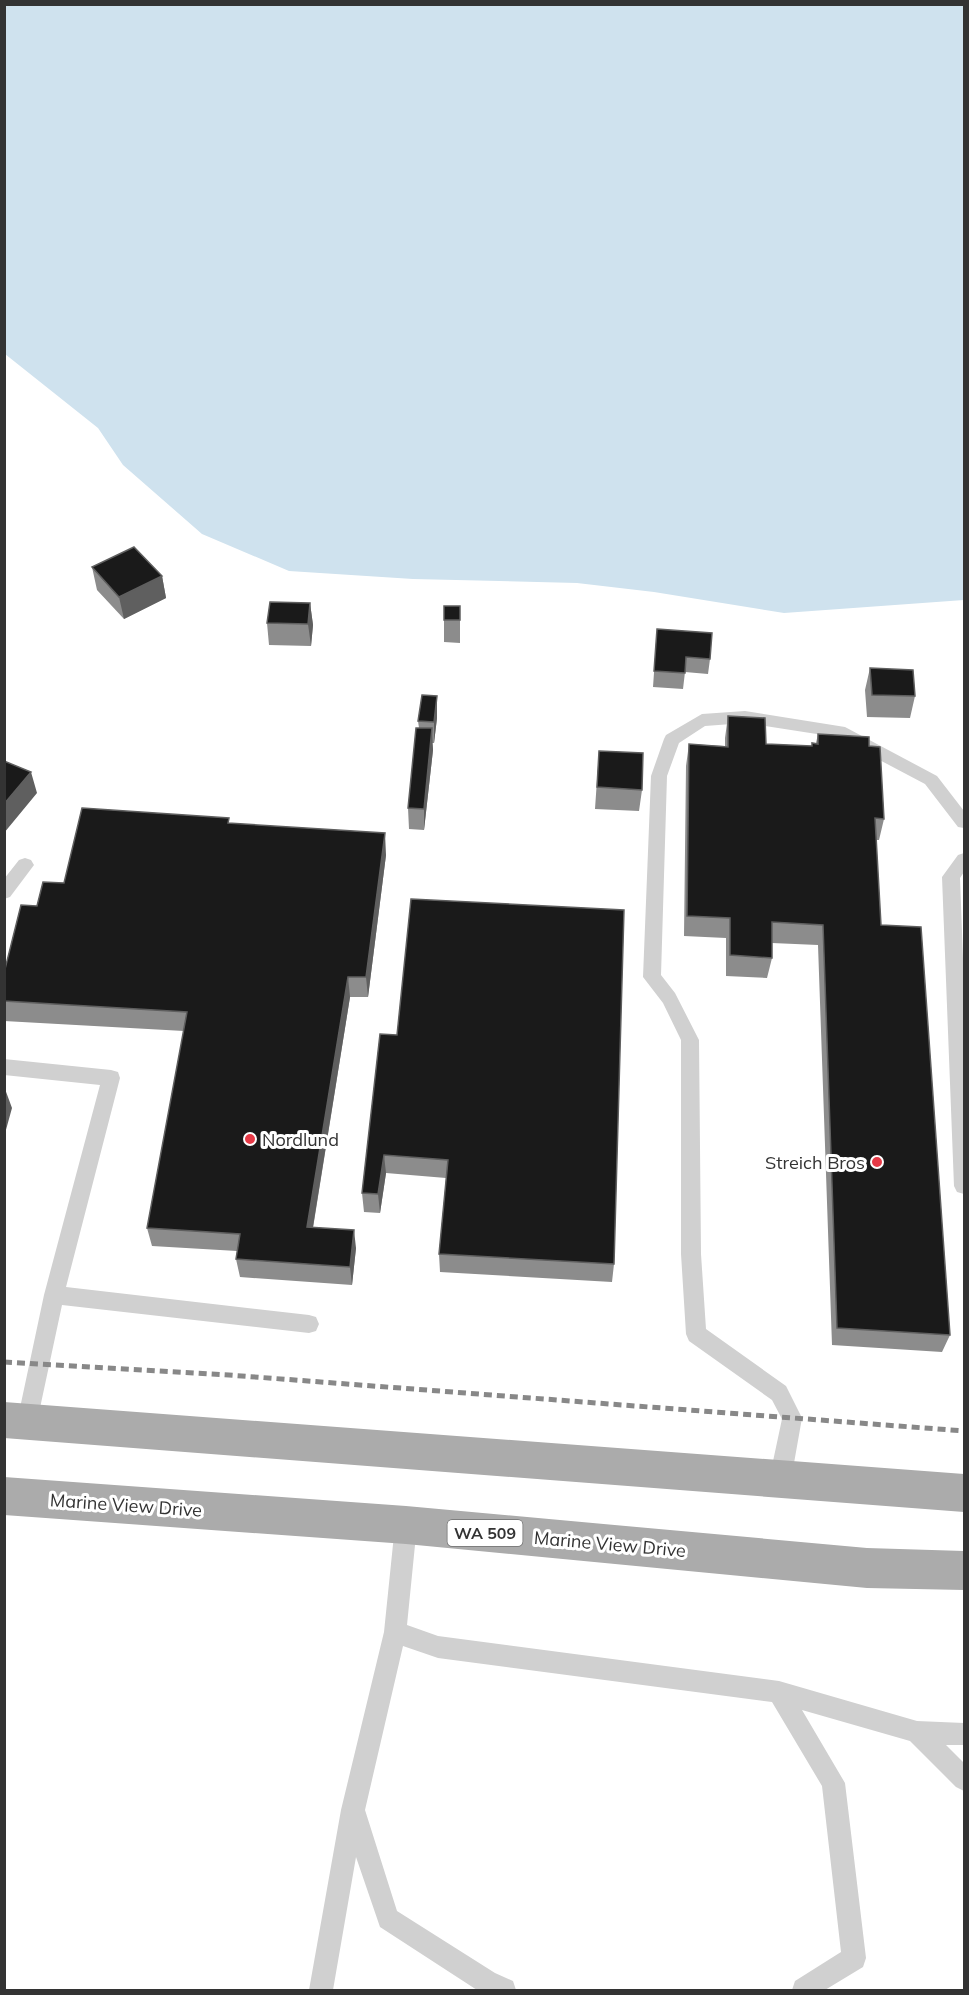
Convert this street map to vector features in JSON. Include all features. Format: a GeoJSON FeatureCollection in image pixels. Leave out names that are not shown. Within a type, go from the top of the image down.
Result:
{"type":"FeatureCollection","features":[{"type":"Feature","properties":{"kind":"main road"},"geometry":{"type":"LineString","coordinates":[[16,1421],[964,1493]]}},
{"type":"Feature","properties":{"kind":"main road","name":"Marine View Drive"},"geometry":{"type":"LineString","coordinates":[[4,1496],[406,1525],[867,1569],[964,1571]]}},
{"type":"Feature","properties":{"kind":"lane"},"geometry":{"type":"LineString","coordinates":[[780,1480],[792,1418],[779,1393],[696,1334],[691,1254],[690,1040],[669,998],[651,977],[659,776],[672,739],[702,720],[745,717],[838,731],[931,780],[964,822]]}},
{"type":"Feature","properties":{"kind":"lane"},"geometry":{"type":"LineString","coordinates":[[964,860],[951,877],[964,1185]]}},
{"type":"Feature","properties":{"kind":"lane"},"geometry":{"type":"LineString","coordinates":[[4,892],[25,865]]}},
{"type":"Feature","properties":{"kind":"lane"},"geometry":{"type":"LineString","coordinates":[[4,1067],[111,1078],[54,1295],[16,1421]]}},
{"type":"Feature","properties":{"kind":"lane"},"geometry":{"type":"LineString","coordinates":[[54,1295],[309,1324]]}},
{"type":"Feature","properties":{"kind":"lane"},"geometry":{"type":"LineString","coordinates":[[321,1990],[353,1810],[395,1632],[406,1525]]}},
{"type":"Feature","properties":{"kind":"lane"},"geometry":{"type":"LineString","coordinates":[[395,1632],[438,1647],[778,1692],[917,1732],[964,1734]]}},
{"type":"Feature","properties":{"kind":"lane"},"geometry":{"type":"LineString","coordinates":[[778,1692],[832,1783],[854,1958],[804,1990]]}},
{"type":"Feature","properties":{"kind":"lane"},"geometry":{"type":"LineString","coordinates":[[917,1732],[964,1779]]}},
{"type":"Feature","properties":{"kind":"lane"},"geometry":{"type":"LineString","coordinates":[[353,1810],[388,1919],[486,1982],[504,1990]]}},
{"type":"Feature","properties":{"kind":"water"},"geometry":{"type":"Polygon","coordinates":[[[4,5],[964,5],[964,600],[784,613],[654,592],[577,583],[413,579],[289,571],[202,534],[123,465],[98,428],[5,354],[4,5]]]}},
{"type":"Feature","properties":{"kind":"building"},"geometry":{"type":"Polygon","coordinates":[[[134,547],[162,576],[119,597],[92,567],[134,547]]]}},
{"type":"Feature","properties":{"kind":"building"},"geometry":{"type":"Polygon","coordinates":[[[270,602],[310,603],[308,624],[267,623],[270,602]]]}},
{"type":"Feature","properties":{"kind":"building"},"geometry":{"type":"Polygon","coordinates":[[[444,606],[460,606],[460,620],[444,620],[444,606]]]}},
{"type":"Feature","properties":{"kind":"building"},"geometry":{"type":"Polygon","coordinates":[[[657,629],[712,633],[710,659],[686,657],[685,673],[654,671],[657,629]]]}},
{"type":"Feature","properties":{"kind":"building"},"geometry":{"type":"Polygon","coordinates":[[[870,668],[913,670],[915,696],[872,695],[870,668]]]}},
{"type":"Feature","properties":{"kind":"building"},"geometry":{"type":"Polygon","coordinates":[[[422,695],[437,696],[434,722],[418,721],[422,695]]]}},
{"type":"Feature","properties":{"kind":"building","name":"Streich Bros"},"geometry":{"type":"Polygon","coordinates":[[[728,716],[765,718],[766,744],[812,746],[812,743],[818,744],[818,734],[869,737],[869,746],[880,747],[884,819],[875,818],[881,925],[921,927],[950,1335],[837,1328],[823,925],[772,922],[772,958],[730,955],[730,918],[687,916],[689,744],[728,747],[728,716]]]}},
{"type":"Feature","properties":{"kind":"building"},"geometry":{"type":"Polygon","coordinates":[[[416,728],[432,728],[424,809],[408,808],[416,728]]]}},
{"type":"Feature","properties":{"kind":"building"},"geometry":{"type":"Polygon","coordinates":[[[599,751],[643,753],[642,790],[597,787],[599,751]]]}},
{"type":"Feature","properties":{"kind":"building"},"geometry":{"type":"Polygon","coordinates":[[[4,761],[31,772],[4,804],[4,761]]]}},
{"type":"Feature","properties":{"kind":"building","name":"Nordlund"},"geometry":{"type":"Polygon","coordinates":[[[82,808],[229,818],[228,823],[385,833],[366,977],[348,977],[307,1227],[354,1230],[350,1267],[236,1259],[240,1234],[147,1228],[187,1012],[4,1001],[4,973],[21,905],[37,906],[43,882],[64,883],[82,808]]]}},
{"type":"Feature","properties":{"kind":"building"},"geometry":{"type":"Polygon","coordinates":[[[411,899],[624,910],[614,1264],[439,1254],[448,1160],[384,1155],[378,1194],[362,1193],[380,1034],[397,1035],[411,899]]]}},
{"type":"Feature","properties":{"kind":"railway"},"geometry":{"type":"LineString","coordinates":[[4,1362],[229,1375],[964,1431]]}},
{"type":"Feature","properties":{"kind":"place","name":"Nordlund"},"geometry":{"type":"Point","coordinates":[250,1139]}},
{"type":"Feature","properties":{"kind":"place","name":"Streich Bros"},"geometry":{"type":"Point","coordinates":[877,1162]}}]}
